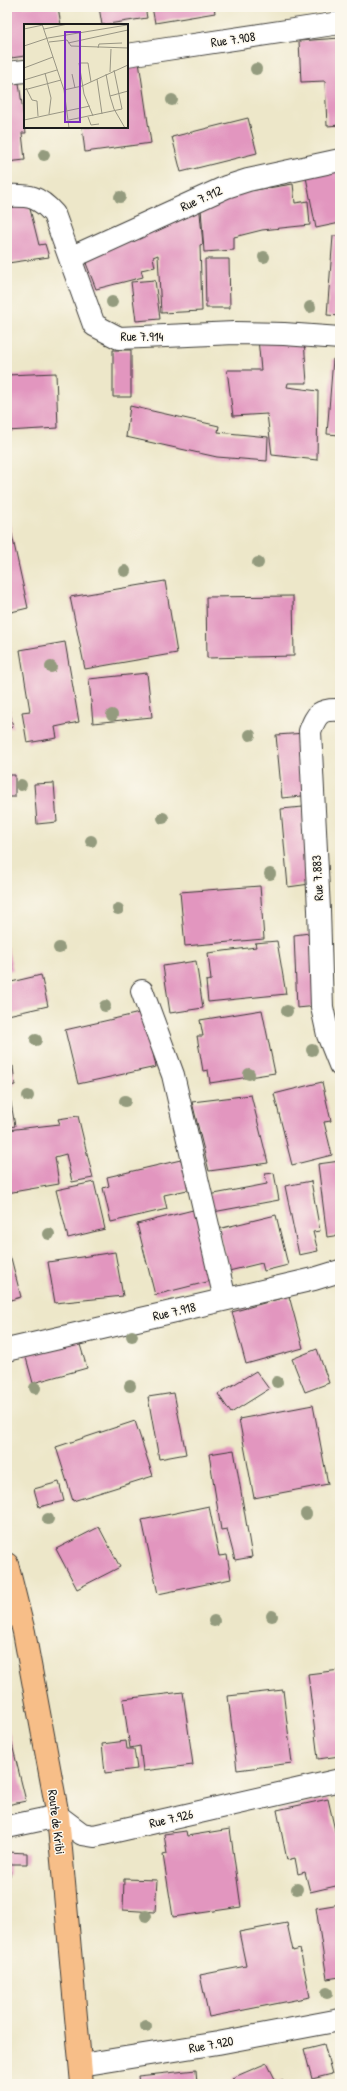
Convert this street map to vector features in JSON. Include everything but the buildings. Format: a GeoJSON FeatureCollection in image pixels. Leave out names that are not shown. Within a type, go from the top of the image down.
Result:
{"type":"FeatureCollection","features":[{"type":"Feature","properties":{"kind":"main road","name":"Route de Kribi"},"geometry":{"type":"LineString","coordinates":[[7,1564],[24,1632],[58,1816],[82,2074]]}},
{"type":"Feature","properties":{"kind":"street","name":"Rue 7.908"},"geometry":{"type":"LineString","coordinates":[[128,55],[340,23]]}},
{"type":"Feature","properties":{"kind":"street"},"geometry":{"type":"LineString","coordinates":[[7,73],[24,70]]}},
{"type":"Feature","properties":{"kind":"street","name":"Rue 7.912"},"geometry":{"type":"LineString","coordinates":[[70,258],[226,187],[248,180],[340,160]]}},
{"type":"Feature","properties":{"kind":"street","name":"Rue 7.914"},"geometry":{"type":"LineString","coordinates":[[7,196],[28,195],[43,202],[54,214],[94,325],[119,338],[235,333],[340,338]]}},
{"type":"Feature","properties":{"kind":"street","name":"Rue 7.883"},"geometry":{"type":"LineString","coordinates":[[340,710],[327,710],[316,716],[310,731],[319,910],[322,1007],[328,1035],[340,1064]]}},
{"type":"Feature","properties":{"kind":"street"},"geometry":{"type":"LineString","coordinates":[[142,991],[173,1075],[225,1299]]}},
{"type":"Feature","properties":{"kind":"street","name":"Rue 7.918"},"geometry":{"type":"LineString","coordinates":[[7,1350],[314,1279],[340,1271]]}},
{"type":"Feature","properties":{"kind":"street","name":"Rue 7.926"},"geometry":{"type":"LineString","coordinates":[[58,1816],[82,1834],[94,1836],[340,1780]]}},
{"type":"Feature","properties":{"kind":"street"},"geometry":{"type":"LineString","coordinates":[[7,1827],[58,1816]]}},
{"type":"Feature","properties":{"kind":"street","name":"Rue 7.920"},"geometry":{"type":"LineString","coordinates":[[82,2074],[218,2043],[340,2020]]}}]}
